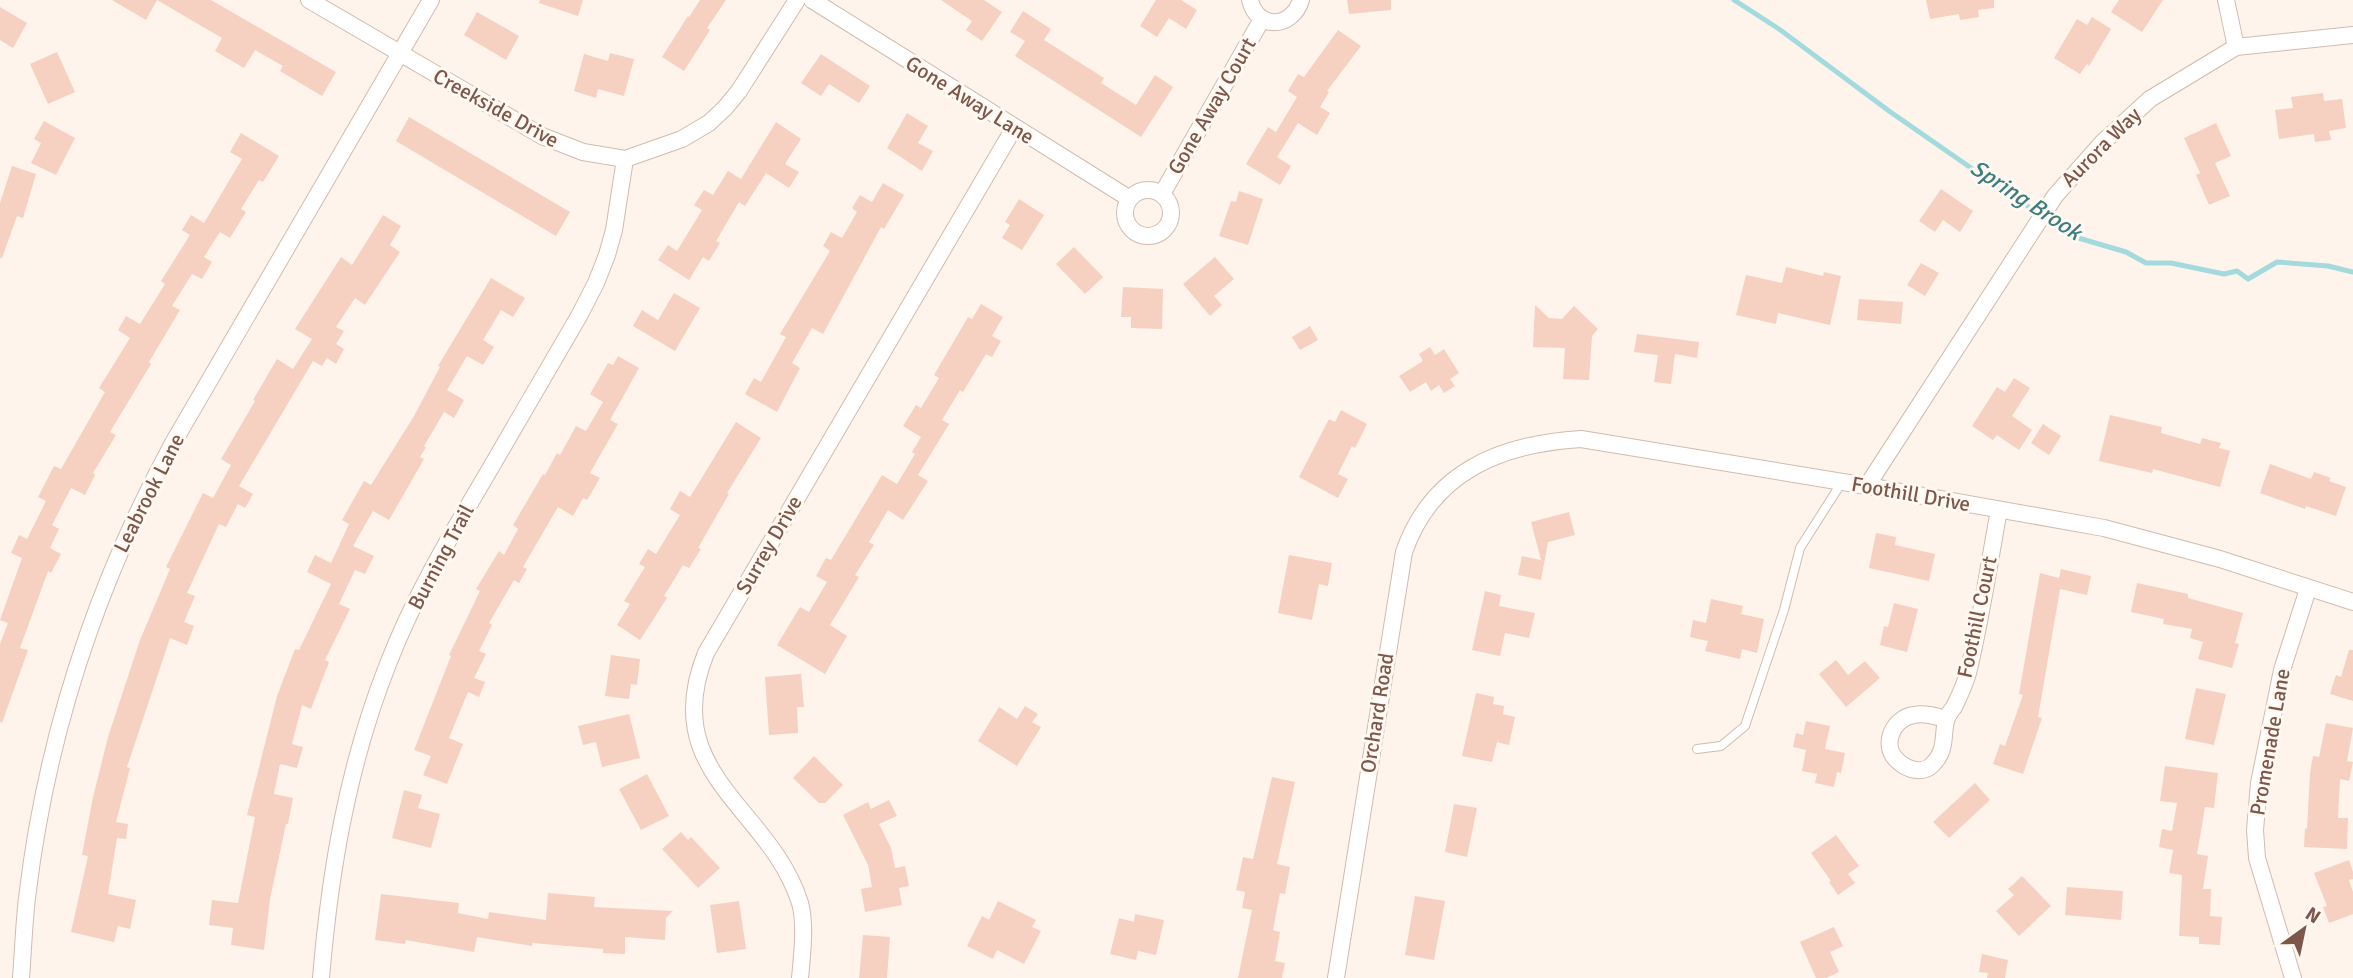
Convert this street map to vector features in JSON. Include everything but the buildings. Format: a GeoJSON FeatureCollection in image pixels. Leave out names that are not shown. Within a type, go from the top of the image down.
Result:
{"type":"FeatureCollection","features":[{"type":"Feature","properties":{"kind":"street","name":"Creekside Drive"},"geometry":{"type":"LineString","coordinates":[[309,0],[542,136],[564,146],[625,159]]}},
{"type":"Feature","properties":{"kind":"street","name":"Leabrook Lane"},"geometry":{"type":"LineString","coordinates":[[21,978],[26,900],[44,791],[76,667],[110,574],[135,517],[173,443],[431,0]]}},
{"type":"Feature","properties":{"kind":"street"},"geometry":{"type":"LineString","coordinates":[[625,159],[682,139],[709,123],[739,90],[797,0]]}},
{"type":"Feature","properties":{"kind":"street","name":"Gone Away Lane"},"geometry":{"type":"LineString","coordinates":[[812,0],[1130,199]]}},
{"type":"Feature","properties":{"kind":"street","name":"Gone Away Court"},"geometry":{"type":"LineString","coordinates":[[1250,0],[1255,12],[1262,19],[1272,22],[1282,22],[1290,18],[1301,0]]}},
{"type":"Feature","properties":{"kind":"street"},"geometry":{"type":"LineString","coordinates":[[2226,0],[2236,47]]}},
{"type":"Feature","properties":{"kind":"street","name":"Gone Away Court"},"geometry":{"type":"LineString","coordinates":[[1162,194],[1262,19]]}},
{"type":"Feature","properties":{"kind":"street","name":"Aurora Way"},"geometry":{"type":"LineString","coordinates":[[1867,486],[2054,195],[2089,156],[2150,99],[2236,47],[2353,35]]}},
{"type":"Feature","properties":{"kind":"street","name":"Surrey Drive"},"geometry":{"type":"LineString","coordinates":[[800,978],[803,954],[801,906],[785,867],[774,850],[722,789],[696,737],[697,680],[706,653],[1014,128]]}},
{"type":"Feature","properties":{"kind":"street","name":"Burning Trail"},"geometry":{"type":"LineString","coordinates":[[321,978],[331,880],[344,808],[365,730],[384,675],[412,609],[440,554],[596,283],[614,230],[625,159]]}},
{"type":"Feature","properties":{"kind":"street","name":"Gone Away Court"},"geometry":{"type":"LineString","coordinates":[[1145,190],[1162,194],[1168,201],[1171,218],[1167,226],[1152,236],[1134,231],[1125,216],[1130,199],[1145,190]]}},
{"type":"Feature","properties":{"kind":"street","name":"Foothill Drive"},"geometry":{"type":"LineString","coordinates":[[1465,471],[1480,462],[1523,447],[1548,441],[1581,439],[2104,528],[2220,559],[2353,602]]}},
{"type":"Feature","properties":{"kind":"street","name":"Orchard Road"},"geometry":{"type":"LineString","coordinates":[[1336,978],[1404,552],[1410,534],[1426,507],[1438,492],[1465,471]]}},
{"type":"Feature","properties":{"kind":"street","name":"Foothill Court"},"geometry":{"type":"LineString","coordinates":[[1946,719],[1968,675],[1999,510]]}},
{"type":"Feature","properties":{"kind":"street","name":"Promenade Lane"},"geometry":{"type":"LineString","coordinates":[[2293,978],[2257,858],[2255,830],[2259,783],[2282,670],[2308,589]]}},
{"type":"Feature","properties":{"kind":"lane"},"geometry":{"type":"LineString","coordinates":[[1697,749],[1721,746],[1745,726],[1784,610],[1800,548],[1842,482]]}},
{"type":"Feature","properties":{"kind":"waterway","name":"Spring Brook"},"geometry":{"type":"LineString","coordinates":[[1734,0],[1779,29],[1889,111],[2075,237],[2126,252],[2146,263],[2171,263],[2224,274],[2237,271],[2248,279],[2277,262],[2328,266],[2353,272]]}}]}
